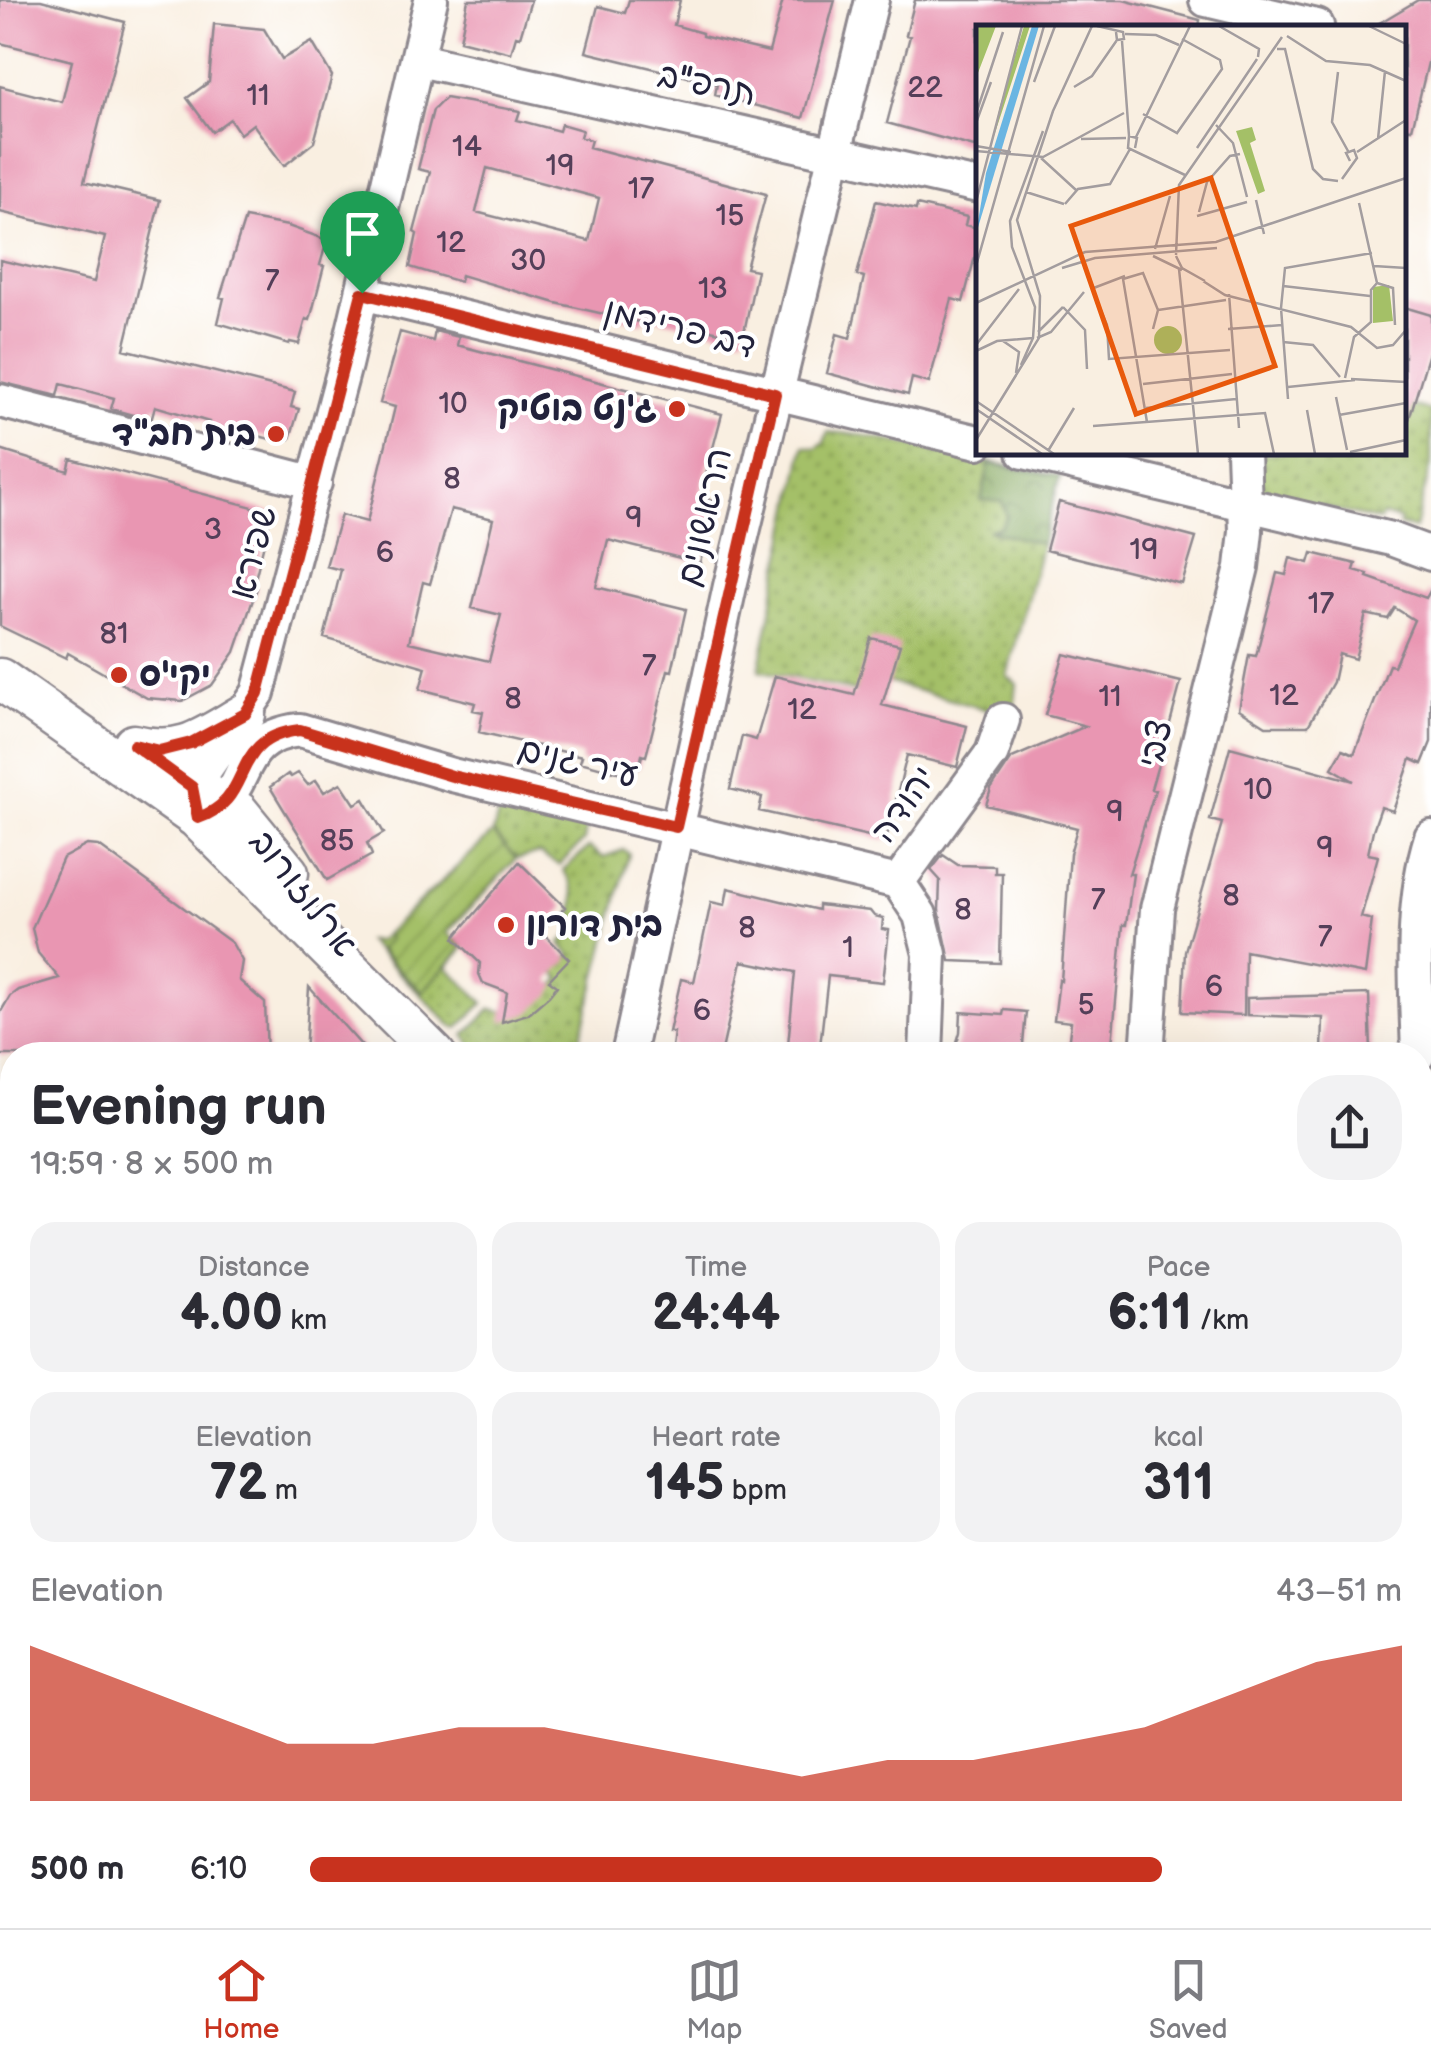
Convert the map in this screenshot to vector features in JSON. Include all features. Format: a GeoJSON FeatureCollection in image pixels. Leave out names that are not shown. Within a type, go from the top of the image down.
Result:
{"type":"FeatureCollection","features":[{"type":"Feature","properties":{"kind":"street","name":"שפירא"},"geometry":{"type":"LineString","coordinates":[[205,803],[251,704],[315,483],[431,0]]}},
{"type":"Feature","properties":{"kind":"street","name":"הראשונים"},"geometry":{"type":"LineString","coordinates":[[631,1042],[775,394],[872,0]]}},
{"type":"Feature","properties":{"kind":"street"},"geometry":{"type":"LineString","coordinates":[[1206,0],[1319,18]]}},
{"type":"Feature","properties":{"kind":"street","name":"תרפ\"ב"},"geometry":{"type":"LineString","coordinates":[[419,60],[627,110],[976,186]]}},
{"type":"Feature","properties":{"kind":"street","name":"דב פרידמן"},"geometry":{"type":"LineString","coordinates":[[362,293],[976,442]]}},
{"type":"Feature","properties":{"kind":"street"},"geometry":{"type":"LineString","coordinates":[[0,401],[315,483]]}},
{"type":"Feature","properties":{"kind":"street"},"geometry":{"type":"LineString","coordinates":[[1037,455],[1391,539],[1431,554]]}},
{"type":"Feature","properties":{"kind":"street","name":"צבי"},"geometry":{"type":"LineString","coordinates":[[1148,1042],[1157,909],[1242,567],[1246,530],[1243,455]]}},
{"type":"Feature","properties":{"kind":"street","name":"ארלוזורוב"},"geometry":{"type":"LineString","coordinates":[[0,660],[134,745],[205,803]]}},
{"type":"Feature","properties":{"kind":"street","name":"ארלוזורוב"},"geometry":{"type":"LineString","coordinates":[[0,679],[205,803],[238,812],[394,1011],[423,1042]]}},
{"type":"Feature","properties":{"kind":"street"},"geometry":{"type":"LineString","coordinates":[[134,745],[174,750],[251,704]]}},
{"type":"Feature","properties":{"kind":"street","name":"עיר גנים"},"geometry":{"type":"LineString","coordinates":[[251,704],[272,722],[452,776],[898,882]]}},
{"type":"Feature","properties":{"kind":"street","name":"יהודה"},"geometry":{"type":"LineString","coordinates":[[927,1042],[930,954],[920,915],[898,882],[992,752],[1003,720]]}},
{"type":"Feature","properties":{"kind":"street"},"geometry":{"type":"LineString","coordinates":[[205,803],[264,742],[277,733],[300,730]]}},
{"type":"Feature","properties":{"kind":"street"},"geometry":{"type":"LineString","coordinates":[[1418,1042],[1418,910],[1431,838]]}},
{"type":"Feature","properties":{"kind":"green space"},"geometry":{"type":"Polygon","coordinates":[[[1406,405],[1431,411],[1431,464],[1415,529],[1382,515],[1380,521],[1262,492],[1255,486],[1258,455],[1406,455],[1406,405]]]}},
{"type":"Feature","properties":{"kind":"green space"},"geometry":{"type":"Polygon","coordinates":[[[828,432],[856,434],[1060,476],[1007,676],[1017,684],[1013,717],[869,677],[863,693],[759,670],[804,446],[816,448],[828,432]]]}},
{"type":"Feature","properties":{"kind":"green space"},"geometry":{"type":"Polygon","coordinates":[[[989,464],[1060,476],[1042,544],[988,530],[1000,527],[1007,516],[1002,502],[981,500],[989,464]]]}},
{"type":"Feature","properties":{"kind":"green space"},"geometry":{"type":"Polygon","coordinates":[[[501,803],[587,822],[584,841],[559,865],[539,853],[516,859],[493,833],[501,803]]]}},
{"type":"Feature","properties":{"kind":"green space"},"geometry":{"type":"Polygon","coordinates":[[[493,833],[516,859],[447,933],[463,948],[422,992],[379,950],[389,939],[385,934],[493,833]]]}},
{"type":"Feature","properties":{"kind":"green space"},"geometry":{"type":"Polygon","coordinates":[[[589,847],[603,857],[624,850],[629,854],[579,1042],[470,1042],[465,1035],[491,1009],[512,1011],[530,1006],[561,979],[554,971],[571,955],[560,944],[577,927],[570,920],[574,894],[563,870],[589,847]]]}},
{"type":"Feature","properties":{"kind":"green space"},"geometry":{"type":"Polygon","coordinates":[[[385,934],[422,992],[463,948],[447,967],[484,1003],[458,1028],[453,1027],[367,941],[378,941],[385,934]]]}},
{"type":"Feature","properties":{"kind":"building"},"geometry":{"type":"Polygon","coordinates":[[[0,0],[41,0],[125,22],[84,182],[160,200],[124,349],[295,392],[291,407],[299,409],[290,439],[282,437],[281,442],[255,435],[253,442],[208,428],[209,422],[155,406],[151,420],[111,409],[114,398],[61,384],[58,396],[0,382],[0,260],[94,282],[105,237],[0,212],[0,86],[62,102],[72,61],[0,43],[0,0]]]}},
{"type":"Feature","properties":{"kind":"building"},"geometry":{"type":"Polygon","coordinates":[[[468,0],[531,0],[511,53],[460,40],[468,0]]]}},
{"type":"Feature","properties":{"kind":"building"},"geometry":{"type":"Polygon","coordinates":[[[629,0],[680,0],[674,25],[769,52],[783,0],[835,0],[803,118],[715,95],[717,84],[586,52],[598,6],[625,13],[629,0]]]}},
{"type":"Feature","properties":{"kind":"building"},"geometry":{"type":"Polygon","coordinates":[[[915,0],[1123,0],[1200,20],[1199,25],[976,25],[976,147],[887,123],[910,36],[906,35],[915,0]]]}},
{"type":"Feature","properties":{"kind":"building"},"geometry":{"type":"Polygon","coordinates":[[[1418,0],[1431,0],[1431,50],[1412,129],[1406,128],[1406,25],[1376,25],[1418,0]]]}},
{"type":"Feature","properties":{"kind":"building"},"geometry":{"type":"Polygon","coordinates":[[[214,24],[264,29],[282,59],[312,42],[332,76],[314,142],[284,166],[253,124],[240,134],[230,119],[212,132],[187,98],[209,82],[214,24]]]}},
{"type":"Feature","properties":{"kind":"building"},"geometry":{"type":"Polygon","coordinates":[[[445,98],[520,111],[517,120],[559,131],[561,124],[582,130],[580,137],[591,140],[589,147],[766,194],[746,268],[757,270],[743,337],[645,316],[643,323],[461,275],[460,282],[410,267],[417,234],[414,232],[430,172],[418,169],[433,110],[445,98]],[[487,168],[476,212],[589,241],[599,198],[487,168]]]}},
{"type":"Feature","properties":{"kind":"building"},"geometry":{"type":"Polygon","coordinates":[[[876,201],[916,210],[917,205],[967,217],[965,225],[976,228],[976,253],[963,302],[952,299],[929,383],[912,378],[908,395],[827,373],[837,334],[850,338],[864,277],[857,275],[876,201]]]}},
{"type":"Feature","properties":{"kind":"building"},"geometry":{"type":"Polygon","coordinates":[[[245,218],[288,226],[327,240],[310,320],[306,319],[299,344],[218,323],[224,298],[220,297],[245,218]]]}},
{"type":"Feature","properties":{"kind":"building"},"geometry":{"type":"Polygon","coordinates":[[[1406,308],[1431,315],[1431,346],[1409,419],[1406,308]]]}},
{"type":"Feature","properties":{"kind":"building"},"geometry":{"type":"Polygon","coordinates":[[[435,331],[459,337],[457,345],[722,414],[700,497],[714,501],[700,563],[608,540],[596,587],[686,609],[646,756],[642,755],[632,776],[580,762],[582,756],[479,732],[483,712],[473,710],[475,703],[420,689],[426,667],[324,638],[341,570],[326,566],[341,515],[367,522],[395,407],[380,403],[400,332],[433,341],[435,331]],[[451,509],[430,584],[423,582],[409,642],[489,661],[501,615],[472,608],[493,519],[451,509]]]}},
{"type":"Feature","properties":{"kind":"building"},"geometry":{"type":"Polygon","coordinates":[[[0,450],[68,471],[71,459],[272,512],[253,587],[257,588],[235,652],[212,685],[182,701],[147,698],[68,653],[66,658],[0,626],[0,450]]]}},
{"type":"Feature","properties":{"kind":"building"},"geometry":{"type":"Polygon","coordinates":[[[1059,502],[1196,538],[1182,584],[1046,550],[1059,502]]]}},
{"type":"Feature","properties":{"kind":"building"},"geometry":{"type":"Polygon","coordinates":[[[1312,553],[1356,564],[1354,570],[1368,574],[1367,577],[1426,598],[1431,589],[1431,742],[1422,764],[1411,759],[1393,811],[1381,807],[1373,830],[1368,854],[1378,856],[1361,917],[1372,920],[1365,974],[1245,951],[1244,1015],[1182,1012],[1185,951],[1222,823],[1210,820],[1230,747],[1354,781],[1332,768],[1343,749],[1354,754],[1389,665],[1394,666],[1414,620],[1395,608],[1388,619],[1366,614],[1355,659],[1339,654],[1333,682],[1308,726],[1266,726],[1239,709],[1249,655],[1256,656],[1277,573],[1286,575],[1290,558],[1309,563],[1312,553]]]}},
{"type":"Feature","properties":{"kind":"building"},"geometry":{"type":"Polygon","coordinates":[[[871,638],[900,645],[882,705],[967,726],[957,767],[907,755],[886,840],[759,811],[762,797],[730,789],[742,736],[756,740],[775,676],[854,695],[871,638]]]}},
{"type":"Feature","properties":{"kind":"building"},"geometry":{"type":"Polygon","coordinates":[[[1064,654],[1181,682],[1169,727],[1162,727],[1168,730],[1151,789],[1155,790],[1129,874],[1133,874],[1123,925],[1112,1042],[1069,1042],[1071,1022],[1054,1020],[1061,981],[1070,854],[1077,828],[986,805],[991,789],[1012,758],[1086,726],[1045,715],[1064,654]]]}},
{"type":"Feature","properties":{"kind":"building"},"geometry":{"type":"Polygon","coordinates":[[[298,773],[308,785],[316,780],[324,792],[341,783],[355,804],[364,799],[384,833],[367,843],[372,855],[327,880],[270,787],[288,774],[291,777],[298,773]]]}},
{"type":"Feature","properties":{"kind":"building"},"geometry":{"type":"Polygon","coordinates":[[[87,845],[99,846],[232,943],[242,961],[239,980],[265,1003],[266,1042],[0,1042],[0,1013],[10,996],[59,978],[38,953],[32,928],[63,858],[87,845]]]}},
{"type":"Feature","properties":{"kind":"building"},"geometry":{"type":"Polygon","coordinates":[[[943,855],[958,865],[995,866],[995,873],[1002,873],[1000,963],[950,961],[939,910],[940,880],[931,870],[943,855]]]}},
{"type":"Feature","properties":{"kind":"building","name":"בית דורון"},"geometry":{"type":"Polygon","coordinates":[[[519,862],[565,907],[541,931],[569,959],[549,980],[557,986],[549,996],[528,1014],[502,1022],[507,992],[483,983],[480,963],[454,938],[519,862]]]}},
{"type":"Feature","properties":{"kind":"building"},"geometry":{"type":"Polygon","coordinates":[[[728,888],[818,910],[818,905],[870,911],[883,918],[882,929],[889,930],[883,982],[828,976],[820,1042],[788,1042],[795,972],[742,961],[724,1042],[673,1042],[674,1032],[669,1032],[681,979],[694,982],[711,902],[725,905],[728,888]]]}},
{"type":"Feature","properties":{"kind":"building"},"geometry":{"type":"Polygon","coordinates":[[[309,987],[358,1042],[306,1042],[309,987]]]}},
{"type":"Feature","properties":{"kind":"building"},"geometry":{"type":"Polygon","coordinates":[[[1369,994],[1371,1042],[1322,1042],[1323,1018],[1247,1015],[1247,998],[1369,994]]]}},
{"type":"Feature","properties":{"kind":"building"},"geometry":{"type":"Polygon","coordinates":[[[1004,1010],[1026,1012],[1023,1042],[957,1042],[961,1012],[1003,1015],[1004,1010]]]}},
{"type":"Feature","properties":{"kind":"place","name":"ג'נט בוטיק"},"geometry":{"type":"Point","coordinates":[677,409]}},
{"type":"Feature","properties":{"kind":"place","name":"בית חב\"ד"},"geometry":{"type":"Point","coordinates":[276,434]}},
{"type":"Feature","properties":{"kind":"place","name":"יקי'ס"},"geometry":{"type":"Point","coordinates":[119,675]}},
{"type":"Feature","properties":{"kind":"place","name":"בית דורון"},"geometry":{"type":"Point","coordinates":[506,925]}},
{"type":"Feature","properties":{"kind":"route"},"geometry":{"type":"LineString","coordinates":[[362,293],[775,394],[676,827],[452,776],[300,730],[277,733],[264,742],[248,758],[226,804],[198,818],[192,787],[134,745],[159,751],[191,743],[245,714],[258,693],[362,293]]}}]}
